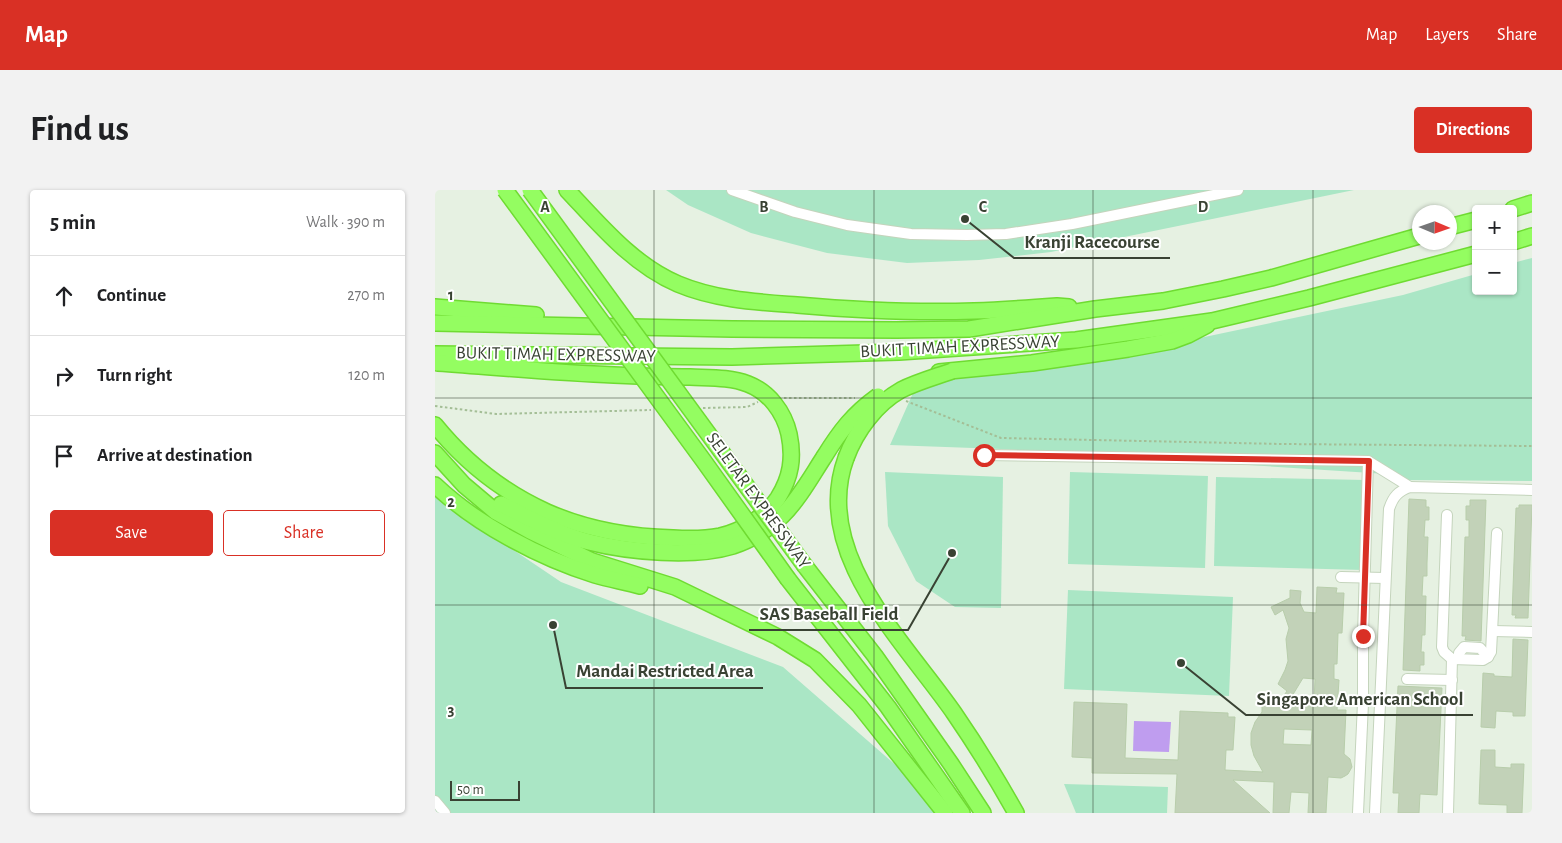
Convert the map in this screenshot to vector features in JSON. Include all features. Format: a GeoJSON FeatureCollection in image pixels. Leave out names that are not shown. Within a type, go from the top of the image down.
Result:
{"type":"FeatureCollection","features":[{"type":"Feature","properties":{"kind":"highway"},"geometry":{"type":"LineString","coordinates":[[505,190],[788,579],[888,707],[962,813]]}},
{"type":"Feature","properties":{"kind":"highway","name":"SELETAR EXPRESSWAY"},"geometry":{"type":"LineString","coordinates":[[530,190],[805,566],[875,656],[983,813]]}},
{"type":"Feature","properties":{"kind":"highway"},"geometry":{"type":"LineString","coordinates":[[567,190],[637,260],[678,284],[721,298],[879,310],[973,311],[1057,306],[1095,309]]}},
{"type":"Feature","properties":{"kind":"highway"},"geometry":{"type":"LineString","coordinates":[[1517,208],[1532,203]]}},
{"type":"Feature","properties":{"kind":"highway"},"geometry":{"type":"LineString","coordinates":[[1457,225],[1472,221]]}},
{"type":"Feature","properties":{"kind":"highway"},"geometry":{"type":"LineString","coordinates":[[1517,242],[1532,236]]}},
{"type":"Feature","properties":{"kind":"highway","name":"BUKIT TIMAH EXPRESSWAY"},"geometry":{"type":"LineString","coordinates":[[435,323],[732,329],[969,329],[1095,309],[1163,301],[1271,278],[1412,238]]}},
{"type":"Feature","properties":{"kind":"highway"},"geometry":{"type":"LineString","coordinates":[[1517,243],[1532,240]]}},
{"type":"Feature","properties":{"kind":"highway","name":"BUKIT TIMAH EXPRESSWAY"},"geometry":{"type":"LineString","coordinates":[[435,354],[732,357],[899,352],[1076,340],[1212,321],[1472,256]]}},
{"type":"Feature","properties":{"kind":"highway"},"geometry":{"type":"LineString","coordinates":[[435,307],[538,315],[624,326]]}},
{"type":"Feature","properties":{"kind":"highway"},"geometry":{"type":"LineString","coordinates":[[435,453],[497,502],[544,526],[588,542],[641,550],[687,552],[716,550],[733,546],[763,531],[781,517],[796,500],[843,428],[864,406],[878,396],[910,379],[939,372],[1032,363],[1128,350],[1172,341],[1188,335],[1212,321]]}},
{"type":"Feature","properties":{"kind":"highway"},"geometry":{"type":"LineString","coordinates":[[435,363],[613,375],[733,380],[758,388],[777,407],[788,430],[792,458],[786,485],[772,506],[748,526],[719,536],[686,538],[642,537],[591,528],[547,512],[503,488],[480,472],[445,438],[435,425]]}},
{"type":"Feature","properties":{"kind":"highway"},"geometry":{"type":"LineString","coordinates":[[952,371],[912,385],[899,392],[875,411],[862,427],[851,445],[841,470],[838,504],[842,535],[871,600],[954,713],[1000,784],[1016,813]]}},
{"type":"Feature","properties":{"kind":"highway"},"geometry":{"type":"LineString","coordinates":[[435,453],[470,490],[496,512],[521,526],[592,561],[675,587],[695,596],[778,637],[815,660],[859,705],[945,813]]}},
{"type":"Feature","properties":{"kind":"highway"},"geometry":{"type":"LineString","coordinates":[[435,484],[471,514],[507,537],[567,564],[595,575],[657,590],[677,597],[695,596]]}},
{"type":"Feature","properties":{"kind":"street"},"geometry":{"type":"LineString","coordinates":[[732,190],[795,212],[847,225],[911,234],[967,235],[1006,234],[1072,224],[1238,190]]}},
{"type":"Feature","properties":{"kind":"street"},"geometry":{"type":"LineString","coordinates":[[984,455],[1369,461],[1410,487]]}},
{"type":"Feature","properties":{"kind":"street"},"geometry":{"type":"LineString","coordinates":[[1358,813],[1363,703],[1363,636],[1369,461]]}},
{"type":"Feature","properties":{"kind":"street"},"geometry":{"type":"LineString","coordinates":[[1375,813],[1389,509],[1395,496],[1403,489],[1410,487],[1532,490]]}},
{"type":"Feature","properties":{"kind":"street"},"geometry":{"type":"LineString","coordinates":[[1447,515],[1442,648],[1444,652],[1456,659],[1483,660],[1491,652],[1497,533]]}},
{"type":"Feature","properties":{"kind":"street"},"geometry":{"type":"LineString","coordinates":[[1341,577],[1385,578]]}},
{"type":"Feature","properties":{"kind":"street"},"geometry":{"type":"LineString","coordinates":[[1493,631],[1532,632]]}},
{"type":"Feature","properties":{"kind":"street"},"geometry":{"type":"LineString","coordinates":[[1448,813],[1445,719],[1456,659]]}},
{"type":"Feature","properties":{"kind":"street"},"geometry":{"type":"LineString","coordinates":[[1407,679],[1451,680]]}},
{"type":"Feature","properties":{"kind":"street"},"geometry":{"type":"LineString","coordinates":[[1363,703],[1381,703]]}},
{"type":"Feature","properties":{"kind":"street"},"geometry":{"type":"LineString","coordinates":[[435,801],[445,813]]}},
{"type":"Feature","properties":{"kind":"path"},"geometry":{"type":"LineString","coordinates":[[1282,444],[1532,446]]}},
{"type":"Feature","properties":{"kind":"green space"},"geometry":{"type":"Polygon","coordinates":[[[666,190],[1354,190],[1051,252],[979,260],[907,263],[827,253],[751,233],[688,205],[666,190]]]}},
{"type":"Feature","properties":{"kind":"green space"},"geometry":{"type":"Polygon","coordinates":[[[1532,258],[1532,481],[1399,480],[1387,474],[1001,449],[890,445],[913,393],[955,376],[1004,374],[1105,358],[1403,295],[1472,275],[1472,295],[1517,295],[1517,262],[1532,258]]]}},
{"type":"Feature","properties":{"kind":"green space"},"geometry":{"type":"Polygon","coordinates":[[[885,472],[1003,477],[1001,608],[955,607],[916,581],[888,526],[885,472]]]}},
{"type":"Feature","properties":{"kind":"green space"},"geometry":{"type":"Polygon","coordinates":[[[1070,472],[1208,476],[1205,568],[1068,564],[1070,472]]]}},
{"type":"Feature","properties":{"kind":"green space"},"geometry":{"type":"Polygon","coordinates":[[[1216,477],[1365,480],[1363,570],[1214,566],[1216,477]]]}},
{"type":"Feature","properties":{"kind":"green space"},"geometry":{"type":"Polygon","coordinates":[[[435,497],[561,582],[783,667],[914,781],[935,813],[435,813],[435,497]]]}},
{"type":"Feature","properties":{"kind":"green space"},"geometry":{"type":"Polygon","coordinates":[[[1068,590],[1233,597],[1229,696],[1064,689],[1068,590]]]}},
{"type":"Feature","properties":{"kind":"green space"},"geometry":{"type":"Polygon","coordinates":[[[1064,784],[1168,787],[1167,813],[1076,813],[1064,784]]]}},
{"type":"Feature","properties":{"kind":"shaded area"},"geometry":{"type":"Polygon","coordinates":[[[1134,721],[1171,722],[1169,752],[1133,751],[1134,721]]]}},
{"type":"Feature","properties":{"kind":"building"},"geometry":{"type":"Polygon","coordinates":[[[1409,499],[1426,500],[1426,507],[1429,507],[1429,520],[1425,520],[1424,537],[1428,537],[1427,576],[1423,576],[1422,596],[1426,596],[1425,635],[1422,635],[1421,652],[1424,652],[1424,665],[1420,665],[1420,671],[1403,670],[1409,499]]]}},
{"type":"Feature","properties":{"kind":"building"},"geometry":{"type":"Polygon","coordinates":[[[1470,500],[1486,500],[1481,641],[1465,640],[1466,636],[1462,636],[1465,537],[1469,537],[1469,520],[1466,520],[1466,506],[1470,506],[1470,500]]]}},
{"type":"Feature","properties":{"kind":"building"},"geometry":{"type":"Polygon","coordinates":[[[1519,505],[1532,505],[1528,618],[1515,618],[1516,615],[1512,615],[1516,508],[1519,508],[1519,505]]]}},
{"type":"Feature","properties":{"kind":"building"},"geometry":{"type":"Polygon","coordinates":[[[1317,587],[1337,588],[1336,593],[1344,593],[1342,633],[1338,633],[1337,664],[1334,664],[1334,679],[1339,680],[1337,710],[1346,710],[1344,754],[1350,759],[1352,767],[1348,774],[1341,778],[1328,777],[1326,813],[1308,813],[1309,793],[1291,792],[1289,813],[1273,813],[1274,782],[1233,780],[1270,813],[1175,813],[1177,774],[1092,773],[1092,758],[1072,757],[1074,702],[1127,704],[1125,758],[1178,760],[1180,711],[1228,713],[1228,717],[1235,717],[1233,750],[1226,750],[1225,770],[1263,772],[1254,756],[1251,745],[1251,733],[1255,722],[1262,712],[1262,700],[1280,701],[1287,691],[1278,684],[1288,661],[1286,639],[1289,628],[1283,610],[1275,615],[1271,607],[1290,598],[1290,590],[1301,591],[1300,603],[1304,612],[1316,613],[1317,587]],[[1303,678],[1289,701],[1314,702],[1315,679],[1303,678]],[[1284,729],[1283,744],[1311,745],[1312,730],[1284,729]]]}},
{"type":"Feature","properties":{"kind":"building"},"geometry":{"type":"Polygon","coordinates":[[[1513,639],[1528,640],[1525,716],[1513,716],[1513,712],[1496,711],[1495,728],[1481,727],[1483,673],[1512,677],[1513,639]]]}},
{"type":"Feature","properties":{"kind":"building"},"geometry":{"type":"Polygon","coordinates":[[[1398,686],[1442,688],[1437,795],[1420,794],[1419,813],[1398,813],[1399,793],[1393,793],[1398,686]]]}},
{"type":"Feature","properties":{"kind":"building"},"geometry":{"type":"Polygon","coordinates":[[[1481,750],[1495,750],[1495,767],[1511,768],[1511,764],[1524,764],[1522,813],[1507,813],[1507,805],[1479,804],[1481,750]]]}},
{"type":"Feature","properties":{"kind":"place","name":"Kranji Racecourse"},"geometry":{"type":"Point","coordinates":[965,219]}},
{"type":"Feature","properties":{"kind":"place","name":"SAS Baseball Field"},"geometry":{"type":"Point","coordinates":[952,553]}},
{"type":"Feature","properties":{"kind":"place","name":"Mandai Restricted Area"},"geometry":{"type":"Point","coordinates":[553,625]}},
{"type":"Feature","properties":{"kind":"place","name":"Singapore American School"},"geometry":{"type":"Point","coordinates":[1181,663]}},
{"type":"Feature","properties":{"kind":"route"},"geometry":{"type":"LineString","coordinates":[[984,455],[1369,461],[1363,636]]}}]}
